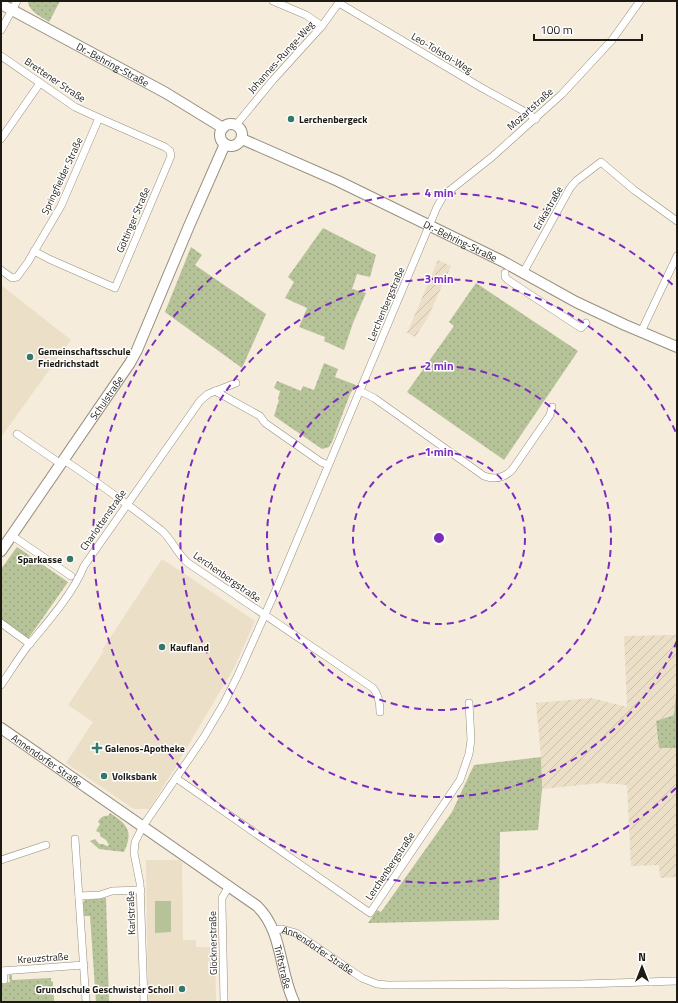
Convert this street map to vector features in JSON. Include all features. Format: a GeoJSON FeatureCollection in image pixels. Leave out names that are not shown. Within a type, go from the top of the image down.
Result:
{"type":"FeatureCollection","features":[{"type":"Feature","properties":{"kind":"street"},"geometry":{"type":"LineString","coordinates":[[1,30],[17,1]]}},
{"type":"Feature","properties":{"kind":"street"},"geometry":{"type":"LineString","coordinates":[[273,1],[306,15],[322,26]]}},
{"type":"Feature","properties":{"kind":"street","name":"Mozartstraße"},"geometry":{"type":"LineString","coordinates":[[429,225],[444,195],[536,119],[562,94],[597,58],[640,1]]}},
{"type":"Feature","properties":{"kind":"street","name":"Johannes-Runge-Weg"},"geometry":{"type":"LineString","coordinates":[[236,125],[322,26],[340,2]]}},
{"type":"Feature","properties":{"kind":"street","name":"Leo-Tolstoi-Weg"},"geometry":{"type":"LineString","coordinates":[[340,2],[536,119]]}},
{"type":"Feature","properties":{"kind":"street","name":"Dr.-Behring-Straße"},"geometry":{"type":"LineString","coordinates":[[1,4],[177,100],[223,128]]}},
{"type":"Feature","properties":{"kind":"street","name":"Brettener Straße"},"geometry":{"type":"LineString","coordinates":[[1,56],[75,107],[98,118]]}},
{"type":"Feature","properties":{"kind":"street"},"geometry":{"type":"LineString","coordinates":[[1,139],[40,83]]}},
{"type":"Feature","properties":{"kind":"street","name":"Springfielder Straße"},"geometry":{"type":"LineString","coordinates":[[1,270],[12,278],[17,277],[34,252],[61,206],[98,118]]}},
{"type":"Feature","properties":{"kind":"street","name":"Göttinger Straße"},"geometry":{"type":"LineString","coordinates":[[34,252],[49,260],[115,288],[171,156],[170,151],[165,147],[98,118]]}},
{"type":"Feature","properties":{"kind":"street"},"geometry":{"type":"LineString","coordinates":[[229,124],[236,125],[241,131],[242,138],[235,145],[226,144],[221,137],[223,128],[229,124]]}},
{"type":"Feature","properties":{"kind":"street","name":"Dr.-Behring-Straße"},"geometry":{"type":"LineString","coordinates":[[242,138],[338,181],[429,225],[576,302],[677,347]]}},
{"type":"Feature","properties":{"kind":"street","name":"Schulstraße"},"geometry":{"type":"LineString","coordinates":[[1,551],[126,370],[135,354],[189,226],[226,144]]}},
{"type":"Feature","properties":{"kind":"street","name":"Erikastraße"},"geometry":{"type":"LineString","coordinates":[[523,273],[570,188],[576,181],[601,162],[634,190],[677,221]]}},
{"type":"Feature","properties":{"kind":"street","name":"Lerchenbergstraße"},"geometry":{"type":"LineString","coordinates":[[143,826],[207,732],[224,704],[244,662],[429,225]]}},
{"type":"Feature","properties":{"kind":"street"},"geometry":{"type":"LineString","coordinates":[[641,332],[677,256]]}},
{"type":"Feature","properties":{"kind":"street"},"geometry":{"type":"LineString","coordinates":[[505,273],[505,277],[508,280],[581,328],[586,323]]}},
{"type":"Feature","properties":{"kind":"street","name":"Charlottenstraße"},"geometry":{"type":"LineString","coordinates":[[1,685],[55,612],[126,504],[200,401],[208,394],[236,383]]}},
{"type":"Feature","properties":{"kind":"street"},"geometry":{"type":"LineString","coordinates":[[215,391],[260,416],[264,423],[321,462],[328,465]]}},
{"type":"Feature","properties":{"kind":"street"},"geometry":{"type":"LineString","coordinates":[[360,391],[374,398],[484,476],[493,478],[506,475],[512,470],[550,415],[552,407]]}},
{"type":"Feature","properties":{"kind":"street","name":"Lerchenbergstraße"},"geometry":{"type":"LineString","coordinates":[[16,434],[63,462],[126,504],[164,534],[182,558],[373,688],[377,692],[380,712]]}},
{"type":"Feature","properties":{"kind":"street"},"geometry":{"type":"LineString","coordinates":[[11,535],[71,576]]}},
{"type":"Feature","properties":{"kind":"street"},"geometry":{"type":"LineString","coordinates":[[1,623],[30,644]]}},
{"type":"Feature","properties":{"kind":"street","name":"Lerchenbergstraße"},"geometry":{"type":"LineString","coordinates":[[176,778],[370,913],[460,780],[469,754],[471,731],[469,703]]}},
{"type":"Feature","properties":{"kind":"street","name":"Annendorfer Straße"},"geometry":{"type":"LineString","coordinates":[[1,728],[229,886],[261,910],[274,930],[282,929],[296,933],[354,973],[370,982],[383,984],[582,984],[677,981]]}},
{"type":"Feature","properties":{"kind":"street","name":"Karlstraße"},"geometry":{"type":"LineString","coordinates":[[143,826],[135,842],[134,853],[141,890],[144,1002]]}},
{"type":"Feature","properties":{"kind":"street","name":"Kreuzstraße"},"geometry":{"type":"LineString","coordinates":[[75,839],[86,1002]]}},
{"type":"Feature","properties":{"kind":"street"},"geometry":{"type":"LineString","coordinates":[[1,860],[46,845]]}},
{"type":"Feature","properties":{"kind":"street","name":"Glöcknerstraße"},"geometry":{"type":"LineString","coordinates":[[224,1002],[222,898],[229,886]]}},
{"type":"Feature","properties":{"kind":"street"},"geometry":{"type":"LineString","coordinates":[[79,896],[100,895],[112,891],[141,890]]}},
{"type":"Feature","properties":{"kind":"street","name":"Triftstraße"},"geometry":{"type":"LineString","coordinates":[[274,930],[284,977],[294,1002]]}},
{"type":"Feature","properties":{"kind":"street","name":"Kreuzstraße"},"geometry":{"type":"LineString","coordinates":[[4,980],[2,971],[84,966]]}},
{"type":"Feature","properties":{"kind":"shaded area"},"geometry":{"type":"Polygon","coordinates":[[[438,260],[451,266],[427,319],[415,337],[407,333],[438,260]]]}},
{"type":"Feature","properties":{"kind":"shaded area","name":"Gemeinschaftsschule Friedrichstadt"},"geometry":{"type":"Polygon","coordinates":[[[1,285],[71,340],[1,437],[1,285]]]}},
{"type":"Feature","properties":{"kind":"shaded area"},"geometry":{"type":"Polygon","coordinates":[[[162,559],[255,621],[235,666],[149,809],[134,809],[66,763],[93,722],[68,705],[162,559]]]}},
{"type":"Feature","properties":{"kind":"shaded area"},"geometry":{"type":"Polygon","coordinates":[[[677,635],[677,682],[674,715],[656,721],[659,748],[677,748],[677,877],[660,878],[659,865],[631,866],[627,785],[601,783],[542,789],[541,757],[536,703],[591,698],[627,707],[624,636],[677,635]]]}},
{"type":"Feature","properties":{"kind":"shaded area"},"geometry":{"type":"Polygon","coordinates":[[[146,860],[179,860],[182,862],[183,940],[196,940],[196,947],[215,947],[216,1002],[148,1002],[146,860]]]}},
{"type":"Feature","properties":{"kind":"green space"},"geometry":{"type":"Polygon","coordinates":[[[28,1],[60,1],[49,22],[30,8],[28,1]]]}},
{"type":"Feature","properties":{"kind":"green space"},"geometry":{"type":"Polygon","coordinates":[[[323,228],[376,255],[370,277],[357,274],[352,289],[366,293],[353,323],[344,350],[324,341],[325,337],[299,327],[307,308],[285,298],[294,282],[288,277],[323,228]]]}},
{"type":"Feature","properties":{"kind":"green space"},"geometry":{"type":"Polygon","coordinates":[[[191,247],[202,255],[195,265],[266,314],[242,368],[165,312],[191,247]]]}},
{"type":"Feature","properties":{"kind":"green space"},"geometry":{"type":"Polygon","coordinates":[[[476,283],[578,351],[504,460],[407,392],[454,326],[449,322],[476,283]]]}},
{"type":"Feature","properties":{"kind":"green space"},"geometry":{"type":"Polygon","coordinates":[[[324,363],[338,369],[335,377],[356,385],[350,394],[332,442],[329,447],[322,449],[274,416],[280,391],[274,388],[277,381],[301,391],[303,386],[314,390],[324,363]]]}},
{"type":"Feature","properties":{"kind":"green space"},"geometry":{"type":"Polygon","coordinates":[[[17,547],[68,582],[28,639],[1,620],[1,569],[17,547]]]}},
{"type":"Feature","properties":{"kind":"green space"},"geometry":{"type":"Polygon","coordinates":[[[677,682],[677,748],[659,748],[656,721],[674,715],[677,682]]]}},
{"type":"Feature","properties":{"kind":"green space"},"geometry":{"type":"Polygon","coordinates":[[[541,757],[542,789],[538,830],[500,832],[499,920],[368,923],[377,910],[381,912],[452,812],[474,765],[541,757]]]}},
{"type":"Feature","properties":{"kind":"green space"},"geometry":{"type":"Polygon","coordinates":[[[110,813],[121,821],[127,829],[128,839],[124,852],[99,849],[90,841],[95,839],[99,844],[109,845],[106,840],[100,836],[100,833],[96,831],[100,824],[98,822],[100,819],[104,816],[108,816],[110,813]]]}},
{"type":"Feature","properties":{"kind":"green space"},"geometry":{"type":"Polygon","coordinates":[[[106,898],[109,1002],[96,1002],[90,916],[84,916],[83,903],[85,900],[106,898]]]}},
{"type":"Feature","properties":{"kind":"green space"},"geometry":{"type":"Polygon","coordinates":[[[155,901],[171,901],[171,932],[155,933],[155,901]]]}},
{"type":"Feature","properties":{"kind":"green space"},"geometry":{"type":"Polygon","coordinates":[[[9,975],[12,975],[12,980],[51,978],[51,981],[53,982],[54,1002],[1,1002],[1,979],[2,983],[10,982],[9,975]]]}},
{"type":"Feature","properties":{"kind":"place","name":"Lerchenbergeck"},"geometry":{"type":"Point","coordinates":[291,119]}},
{"type":"Feature","properties":{"kind":"place","name":"Gemeinschaftsschule Friedrichstadt"},"geometry":{"type":"Point","coordinates":[30,357]}},
{"type":"Feature","properties":{"kind":"place","name":"Sparkasse"},"geometry":{"type":"Point","coordinates":[70,559]}},
{"type":"Feature","properties":{"kind":"place","name":"Kaufland"},"geometry":{"type":"Point","coordinates":[162,647]}},
{"type":"Feature","properties":{"kind":"place","name":"Galenos-Apotheke"},"geometry":{"type":"Point","coordinates":[97,748]}},
{"type":"Feature","properties":{"kind":"place","name":"Volksbank"},"geometry":{"type":"Point","coordinates":[104,776]}},
{"type":"Feature","properties":{"kind":"place","name":"Grundschule Geschwister Scholl"},"geometry":{"type":"Point","coordinates":[182,989]}}]}
